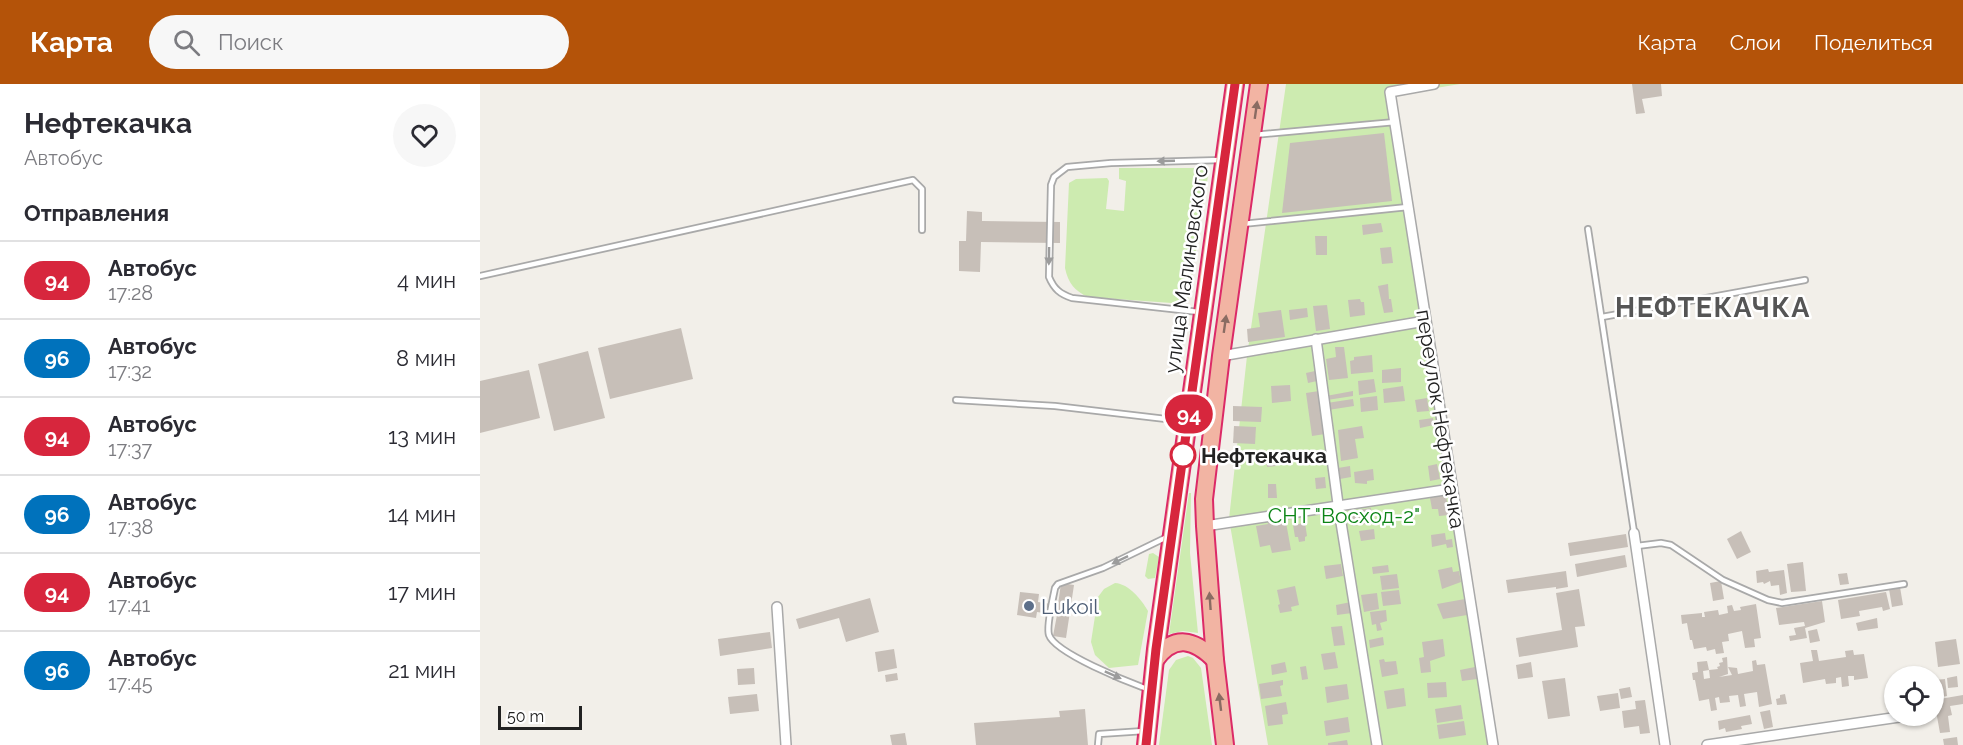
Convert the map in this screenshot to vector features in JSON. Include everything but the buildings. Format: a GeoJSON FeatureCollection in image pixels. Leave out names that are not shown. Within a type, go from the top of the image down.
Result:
{"type":"FeatureCollection","features":[{"type":"Feature","properties":{"kind":"highway","name":"улица Малиновского"},"geometry":{"type":"LineString","coordinates":[[1146,738],[1235,84]]}},
{"type":"Feature","properties":{"kind":"highway"},"geometry":{"type":"LineString","coordinates":[[1225,745],[1215,660],[1204,526],[1204,499],[1221,356],[1259,84]]}},
{"type":"Feature","properties":{"kind":"highway"},"geometry":{"type":"LineString","coordinates":[[1155,660],[1169,646],[1183,642],[1201,647],[1215,660]]}},
{"type":"Feature","properties":{"kind":"street","name":"переулок Нефтекачка"},"geometry":{"type":"LineString","coordinates":[[1434,84],[1390,92],[1493,745]]}},
{"type":"Feature","properties":{"kind":"street"},"geometry":{"type":"LineString","coordinates":[[1221,356],[1425,321]]}},
{"type":"Feature","properties":{"kind":"street"},"geometry":{"type":"LineString","coordinates":[[1316,339],[1338,504],[1377,745]]}},
{"type":"Feature","properties":{"kind":"street"},"geometry":{"type":"LineString","coordinates":[[1204,526],[1338,504],[1451,489]]}},
{"type":"Feature","properties":{"kind":"street"},"geometry":{"type":"LineString","coordinates":[[1634,533],[1665,745]]}},
{"type":"Feature","properties":{"kind":"street"},"geometry":{"type":"LineString","coordinates":[[777,607],[786,745]]}},
{"type":"Feature","properties":{"kind":"street"},"geometry":{"type":"LineString","coordinates":[[1707,745],[1884,719]]}},
{"type":"Feature","properties":{"kind":"lane"},"geometry":{"type":"LineString","coordinates":[[1252,136],[1395,122]]}},
{"type":"Feature","properties":{"kind":"lane"},"geometry":{"type":"LineString","coordinates":[[1203,313],[1072,298],[1061,294],[1053,286],[1049,277],[1051,185],[1054,177],[1067,168],[1111,163],[1224,160]]}},
{"type":"Feature","properties":{"kind":"lane"},"geometry":{"type":"LineString","coordinates":[[480,276],[913,180],[922,189],[922,230]]}},
{"type":"Feature","properties":{"kind":"lane"},"geometry":{"type":"LineString","coordinates":[[1239,224],[1408,207]]}},
{"type":"Feature","properties":{"kind":"lane"},"geometry":{"type":"LineString","coordinates":[[1588,229],[1634,533]]}},
{"type":"Feature","properties":{"kind":"lane"},"geometry":{"type":"LineString","coordinates":[[1602,317],[1805,280]]}},
{"type":"Feature","properties":{"kind":"lane"},"geometry":{"type":"LineString","coordinates":[[956,400],[1056,406],[1188,422]]}},
{"type":"Feature","properties":{"kind":"lane"},"geometry":{"type":"LineString","coordinates":[[1152,691],[1090,665],[1053,640],[1048,632],[1055,588],[1058,584],[1103,568],[1172,535]]}},
{"type":"Feature","properties":{"kind":"lane"},"geometry":{"type":"LineString","coordinates":[[1636,546],[1661,543],[1671,545],[1723,580],[1768,600],[1782,603],[1904,584]]}},
{"type":"Feature","properties":{"kind":"lane"},"geometry":{"type":"LineString","coordinates":[[1098,745],[1099,734],[1146,738]]}},
{"type":"Feature","properties":{"kind":"green space","name":"СНТ \"Восход-2\""},"geometry":{"type":"Polygon","coordinates":[[[1286,84],[1460,84],[1394,95],[1495,745],[1268,745],[1229,519],[1247,356],[1286,84]]]}},
{"type":"Feature","properties":{"kind":"green space"},"geometry":{"type":"Polygon","coordinates":[[[1119,168],[1200,168],[1208,176],[1186,304],[1088,297],[1079,292],[1068,278],[1065,268],[1069,183],[1076,179],[1107,178],[1109,181],[1106,209],[1124,211],[1126,181],[1119,179],[1119,168]]]}},
{"type":"Feature","properties":{"kind":"green space"},"geometry":{"type":"Polygon","coordinates":[[[1189,493],[1191,493],[1190,553],[1198,633],[1183,631],[1169,634],[1189,493]]]}},
{"type":"Feature","properties":{"kind":"green space"},"geometry":{"type":"Polygon","coordinates":[[[1153,553],[1159,557],[1155,578],[1148,579],[1145,576],[1149,554],[1153,553]]]}},
{"type":"Feature","properties":{"kind":"green space"},"geometry":{"type":"Polygon","coordinates":[[[1115,583],[1130,589],[1148,611],[1138,665],[1109,668],[1095,655],[1091,642],[1098,597],[1104,589],[1115,583]]]}},
{"type":"Feature","properties":{"kind":"green space"},"geometry":{"type":"Polygon","coordinates":[[[1188,656],[1193,658],[1201,668],[1212,745],[1159,745],[1169,670],[1176,660],[1188,656]]]}},
{"type":"Feature","properties":{"kind":"bus line","name":"94"},"geometry":{"type":"LineString","coordinates":[[1146,745],[1156,649],[1235,84]]}},
{"type":"Feature","properties":{"kind":"place","name":"Нефтекачка"},"geometry":{"type":"Point","coordinates":[1183,455]}},
{"type":"Feature","properties":{"kind":"place","name":"Lukoil"},"geometry":{"type":"Point","coordinates":[1029,606]}},
{"type":"Feature","properties":{"kind":"district","name":"НЕФТЕКАЧКА"},"geometry":{"type":"Point","coordinates":[1713,307]}}]}
